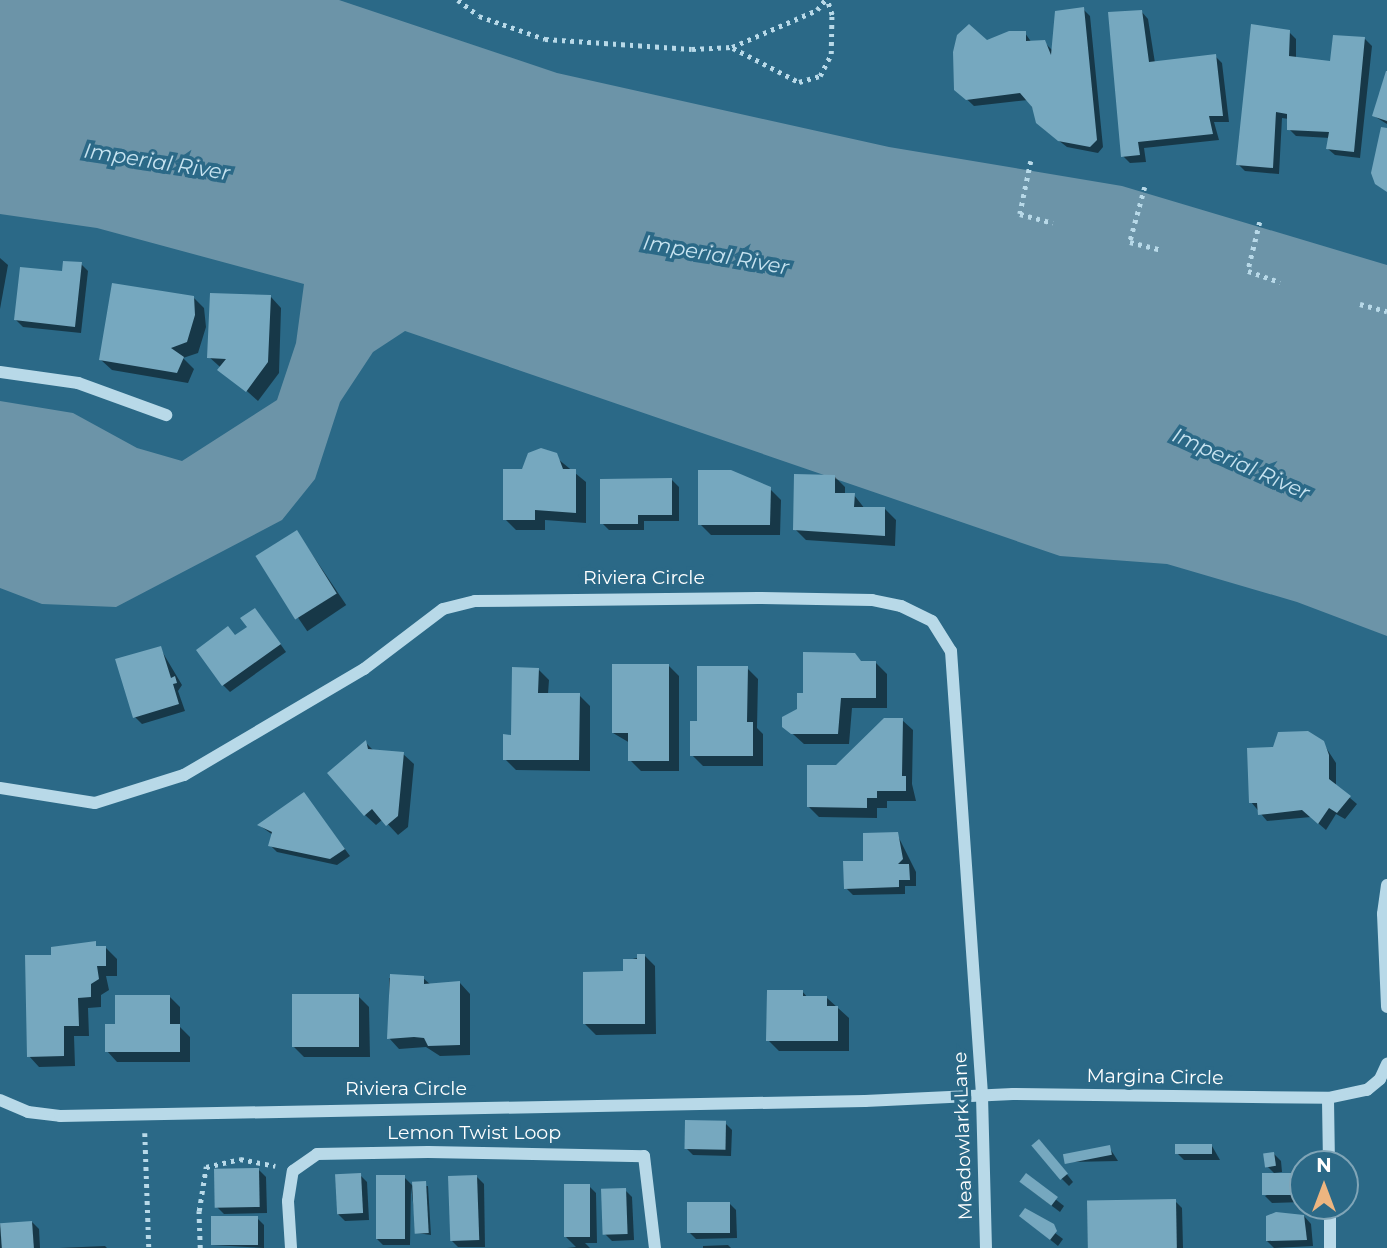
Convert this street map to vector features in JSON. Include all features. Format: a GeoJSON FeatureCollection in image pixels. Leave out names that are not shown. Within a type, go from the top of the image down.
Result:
{"type":"FeatureCollection","features":[{"type":"Feature","properties":{"kind":"street"},"geometry":{"type":"LineString","coordinates":[[0,372],[78,383],[166,415]]}},
{"type":"Feature","properties":{"kind":"street","name":"Riviera Circle"},"geometry":{"type":"LineString","coordinates":[[0,788],[95,803],[127,797],[184,775],[364,669],[443,609],[475,601],[758,598],[872,600],[901,606],[932,621],[951,651],[978,1024]]}},
{"type":"Feature","properties":{"kind":"street"},"geometry":{"type":"LineString","coordinates":[[1387,885],[1383,914],[1387,1007]]}},
{"type":"Feature","properties":{"kind":"street","name":"Meadowlark Lane"},"geometry":{"type":"LineString","coordinates":[[978,1024],[986,1248]]}},
{"type":"Feature","properties":{"kind":"street","name":"Margina Circle"},"geometry":{"type":"LineString","coordinates":[[982,1096],[1328,1098],[1367,1090],[1380,1079],[1387,1064]]}},
{"type":"Feature","properties":{"kind":"street","name":"Riviera Circle"},"geometry":{"type":"LineString","coordinates":[[0,1100],[28,1112],[60,1116],[982,1096]]}},
{"type":"Feature","properties":{"kind":"street"},"geometry":{"type":"LineString","coordinates":[[1328,1098],[1329,1150]]}},
{"type":"Feature","properties":{"kind":"street","name":"Lemon Twist Loop"},"geometry":{"type":"LineString","coordinates":[[293,1171],[317,1154],[587,1152],[644,1156],[655,1248]]}},
{"type":"Feature","properties":{"kind":"street"},"geometry":{"type":"LineString","coordinates":[[291,1248],[288,1201],[293,1171]]}},
{"type":"Feature","properties":{"kind":"street"},"geometry":{"type":"LineString","coordinates":[[1330,1220],[1330,1248]]}},
{"type":"Feature","properties":{"kind":"path"},"geometry":{"type":"LineString","coordinates":[[458,0],[479,16],[545,39],[597,46],[732,47],[817,10],[826,0],[832,15],[831,54],[820,76],[799,82],[732,47]]}},
{"type":"Feature","properties":{"kind":"path"},"geometry":{"type":"LineString","coordinates":[[1031,161],[1020,214],[1053,223]]}},
{"type":"Feature","properties":{"kind":"path"},"geometry":{"type":"LineString","coordinates":[[1145,187],[1130,242],[1162,250]]}},
{"type":"Feature","properties":{"kind":"path"},"geometry":{"type":"LineString","coordinates":[[1260,222],[1248,271],[1280,282]]}},
{"type":"Feature","properties":{"kind":"path"},"geometry":{"type":"LineString","coordinates":[[1360,304],[1387,311]]}},
{"type":"Feature","properties":{"kind":"path"},"geometry":{"type":"LineString","coordinates":[[145,1114],[149,1248]]}},
{"type":"Feature","properties":{"kind":"path"},"geometry":{"type":"LineString","coordinates":[[200,1248],[199,1211],[206,1167],[240,1159],[293,1171]]}},
{"type":"Feature","properties":{"kind":"water","name":"Imperial River"},"geometry":{"type":"Polygon","coordinates":[[[0,0],[339,0],[557,73],[889,147],[1122,186],[1387,265],[1387,636],[1297,602],[1167,564],[1060,556],[405,331],[373,352],[340,402],[315,479],[282,520],[116,607],[42,604],[0,588],[0,401],[73,413],[137,448],[182,461],[277,400],[296,343],[304,284],[97,228],[0,214],[0,0]]]}},
{"type":"Feature","properties":{"kind":"building"},"geometry":{"type":"Polygon","coordinates":[[[1084,7],[1097,140],[1090,147],[1058,141],[1036,123],[1032,107],[1020,93],[966,100],[954,90],[953,52],[957,35],[969,24],[987,40],[1009,31],[1026,31],[1026,41],[1045,40],[1051,55],[1055,11],[1084,7]]]}},
{"type":"Feature","properties":{"kind":"building"},"geometry":{"type":"Polygon","coordinates":[[[1142,10],[1149,62],[1216,54],[1223,116],[1209,116],[1213,134],[1138,142],[1140,155],[1121,157],[1108,12],[1142,10]]]}},
{"type":"Feature","properties":{"kind":"building"},"geometry":{"type":"Polygon","coordinates":[[[1251,24],[1290,30],[1289,56],[1330,61],[1333,35],[1365,37],[1354,152],[1326,149],[1329,132],[1287,130],[1287,114],[1276,112],[1273,168],[1236,165],[1251,24]]]}},
{"type":"Feature","properties":{"kind":"building"},"geometry":{"type":"Polygon","coordinates":[[[1387,71],[1387,121],[1372,116],[1387,71]]]}},
{"type":"Feature","properties":{"kind":"building"},"geometry":{"type":"Polygon","coordinates":[[[1381,127],[1387,128],[1387,192],[1375,184],[1371,173],[1381,127]]]}},
{"type":"Feature","properties":{"kind":"building"},"geometry":{"type":"Polygon","coordinates":[[[63,261],[82,262],[75,327],[14,320],[20,267],[62,271],[63,261]]]}},
{"type":"Feature","properties":{"kind":"building"},"geometry":{"type":"Polygon","coordinates":[[[112,283],[194,296],[195,315],[187,342],[171,348],[184,357],[177,373],[99,360],[112,283]]]}},
{"type":"Feature","properties":{"kind":"building"},"geometry":{"type":"Polygon","coordinates":[[[210,293],[271,295],[268,362],[246,392],[217,370],[226,359],[207,358],[210,293]]]}},
{"type":"Feature","properties":{"kind":"building"},"geometry":{"type":"Polygon","coordinates":[[[541,448],[557,453],[563,469],[576,469],[576,513],[535,510],[535,520],[503,520],[503,469],[522,469],[528,453],[541,448]]]}},
{"type":"Feature","properties":{"kind":"building"},"geometry":{"type":"Polygon","coordinates":[[[698,470],[731,470],[771,487],[770,525],[698,525],[698,470]]]}},
{"type":"Feature","properties":{"kind":"building"},"geometry":{"type":"Polygon","coordinates":[[[794,474],[835,475],[835,493],[855,493],[854,507],[885,507],[885,536],[793,530],[794,474]]]}},
{"type":"Feature","properties":{"kind":"building"},"geometry":{"type":"Polygon","coordinates":[[[672,478],[672,515],[638,515],[638,524],[600,524],[600,479],[672,478]]]}},
{"type":"Feature","properties":{"kind":"building"},"geometry":{"type":"Polygon","coordinates":[[[297,530],[337,594],[295,620],[255,556],[297,530]]]}},
{"type":"Feature","properties":{"kind":"building"},"geometry":{"type":"Polygon","coordinates":[[[255,608],[281,644],[222,686],[196,650],[228,626],[235,635],[247,627],[240,618],[255,608]]]}},
{"type":"Feature","properties":{"kind":"building"},"geometry":{"type":"Polygon","coordinates":[[[161,646],[171,678],[175,676],[177,683],[173,684],[179,704],[133,718],[115,659],[161,646]]]}},
{"type":"Feature","properties":{"kind":"building"},"geometry":{"type":"Polygon","coordinates":[[[803,652],[855,653],[861,661],[876,661],[876,698],[841,698],[838,734],[791,734],[782,727],[782,717],[797,709],[797,693],[803,693],[803,652]]]}},
{"type":"Feature","properties":{"kind":"building"},"geometry":{"type":"Polygon","coordinates":[[[612,664],[669,664],[669,761],[628,761],[628,733],[612,733],[612,664]]]}},
{"type":"Feature","properties":{"kind":"building"},"geometry":{"type":"Polygon","coordinates":[[[697,666],[748,666],[747,722],[753,722],[753,756],[690,756],[690,721],[697,721],[697,666]]]}},
{"type":"Feature","properties":{"kind":"building"},"geometry":{"type":"Polygon","coordinates":[[[512,667],[539,668],[538,693],[580,693],[579,760],[503,760],[503,734],[511,735],[512,667]]]}},
{"type":"Feature","properties":{"kind":"building"},"geometry":{"type":"Polygon","coordinates":[[[884,718],[903,718],[902,776],[906,776],[906,791],[877,791],[877,798],[867,798],[867,808],[807,807],[807,765],[836,765],[884,718]]]}},
{"type":"Feature","properties":{"kind":"building"},"geometry":{"type":"Polygon","coordinates":[[[1308,731],[1324,741],[1329,755],[1329,779],[1351,796],[1337,813],[1329,808],[1318,824],[1302,810],[1258,815],[1257,803],[1249,803],[1247,748],[1273,747],[1278,732],[1308,731]]]}},
{"type":"Feature","properties":{"kind":"building"},"geometry":{"type":"Polygon","coordinates":[[[366,740],[368,749],[404,752],[398,816],[386,826],[372,809],[364,816],[327,773],[366,740]]]}},
{"type":"Feature","properties":{"kind":"building"},"geometry":{"type":"Polygon","coordinates":[[[304,792],[345,849],[330,859],[268,846],[272,832],[257,825],[304,792]]]}},
{"type":"Feature","properties":{"kind":"building"},"geometry":{"type":"Polygon","coordinates":[[[898,832],[903,859],[898,864],[909,864],[910,880],[899,880],[899,887],[844,889],[843,861],[863,861],[863,833],[898,832]]]}},
{"type":"Feature","properties":{"kind":"building"},"geometry":{"type":"Polygon","coordinates":[[[96,941],[96,946],[106,946],[106,966],[97,966],[99,979],[91,984],[91,997],[78,998],[79,1026],[64,1026],[64,1056],[27,1057],[25,955],[51,955],[51,947],[96,941]]]}},
{"type":"Feature","properties":{"kind":"building"},"geometry":{"type":"Polygon","coordinates":[[[637,954],[645,954],[645,1024],[583,1024],[583,972],[623,971],[623,959],[637,959],[637,954]]]}},
{"type":"Feature","properties":{"kind":"building"},"geometry":{"type":"Polygon","coordinates":[[[390,974],[424,976],[424,984],[460,981],[460,1045],[428,1046],[424,1038],[414,1037],[387,1039],[390,974]]]}},
{"type":"Feature","properties":{"kind":"building"},"geometry":{"type":"Polygon","coordinates":[[[767,990],[803,990],[803,996],[827,996],[827,1006],[838,1006],[838,1041],[766,1041],[767,990]]]}},
{"type":"Feature","properties":{"kind":"building"},"geometry":{"type":"Polygon","coordinates":[[[292,994],[359,994],[359,1047],[292,1047],[292,994]]]}},
{"type":"Feature","properties":{"kind":"building"},"geometry":{"type":"Polygon","coordinates":[[[115,995],[170,995],[170,1024],[180,1024],[180,1052],[105,1052],[105,1024],[115,1024],[115,995]]]}},
{"type":"Feature","properties":{"kind":"building"},"geometry":{"type":"Polygon","coordinates":[[[685,1120],[726,1121],[725,1150],[684,1149],[685,1120]]]}},
{"type":"Feature","properties":{"kind":"building"},"geometry":{"type":"Polygon","coordinates":[[[1039,1139],[1068,1173],[1060,1180],[1031,1145],[1039,1139]]]}},
{"type":"Feature","properties":{"kind":"building"},"geometry":{"type":"Polygon","coordinates":[[[1175,1144],[1212,1144],[1212,1154],[1175,1154],[1175,1144]]]}},
{"type":"Feature","properties":{"kind":"building"},"geometry":{"type":"Polygon","coordinates":[[[1110,1145],[1112,1155],[1065,1164],[1063,1154],[1110,1145]]]}},
{"type":"Feature","properties":{"kind":"building"},"geometry":{"type":"Polygon","coordinates":[[[1274,1152],[1276,1166],[1265,1167],[1263,1154],[1274,1152]]]}},
{"type":"Feature","properties":{"kind":"building"},"geometry":{"type":"Polygon","coordinates":[[[259,1168],[260,1207],[215,1208],[214,1169],[259,1168]]]}},
{"type":"Feature","properties":{"kind":"building"},"geometry":{"type":"Polygon","coordinates":[[[361,1173],[363,1213],[337,1214],[335,1174],[361,1173]]]}},
{"type":"Feature","properties":{"kind":"building"},"geometry":{"type":"Polygon","coordinates":[[[1026,1173],[1058,1197],[1051,1206],[1019,1182],[1026,1173]]]}},
{"type":"Feature","properties":{"kind":"building"},"geometry":{"type":"Polygon","coordinates":[[[1262,1173],[1289,1173],[1289,1195],[1262,1195],[1262,1173]]]}},
{"type":"Feature","properties":{"kind":"building"},"geometry":{"type":"Polygon","coordinates":[[[376,1175],[405,1175],[405,1239],[376,1239],[376,1175]]]}},
{"type":"Feature","properties":{"kind":"building"},"geometry":{"type":"Polygon","coordinates":[[[477,1175],[479,1240],[450,1241],[448,1176],[477,1175]]]}},
{"type":"Feature","properties":{"kind":"building"},"geometry":{"type":"Polygon","coordinates":[[[426,1181],[429,1233],[415,1234],[412,1182],[426,1181]]]}},
{"type":"Feature","properties":{"kind":"building"},"geometry":{"type":"Polygon","coordinates":[[[564,1184],[590,1184],[590,1237],[564,1237],[564,1184]]]}},
{"type":"Feature","properties":{"kind":"building"},"geometry":{"type":"Polygon","coordinates":[[[626,1188],[628,1234],[603,1235],[601,1189],[626,1188]]]}},
{"type":"Feature","properties":{"kind":"building"},"geometry":{"type":"Polygon","coordinates":[[[1176,1199],[1177,1248],[1088,1248],[1087,1201],[1176,1199]]]}},
{"type":"Feature","properties":{"kind":"building"},"geometry":{"type":"Polygon","coordinates":[[[687,1202],[730,1202],[730,1233],[687,1233],[687,1202]]]}},
{"type":"Feature","properties":{"kind":"building"},"geometry":{"type":"Polygon","coordinates":[[[1025,1208],[1054,1224],[1057,1231],[1050,1240],[1019,1216],[1025,1208]]]}},
{"type":"Feature","properties":{"kind":"building"},"geometry":{"type":"Polygon","coordinates":[[[1276,1212],[1289,1213],[1289,1220],[1305,1220],[1307,1240],[1266,1241],[1266,1216],[1276,1212]]]}},
{"type":"Feature","properties":{"kind":"building"},"geometry":{"type":"Polygon","coordinates":[[[211,1216],[258,1216],[258,1245],[211,1245],[211,1216]]]}},
{"type":"Feature","properties":{"kind":"building"},"geometry":{"type":"Polygon","coordinates":[[[32,1221],[34,1248],[2,1248],[0,1223],[32,1221]]]}}]}
